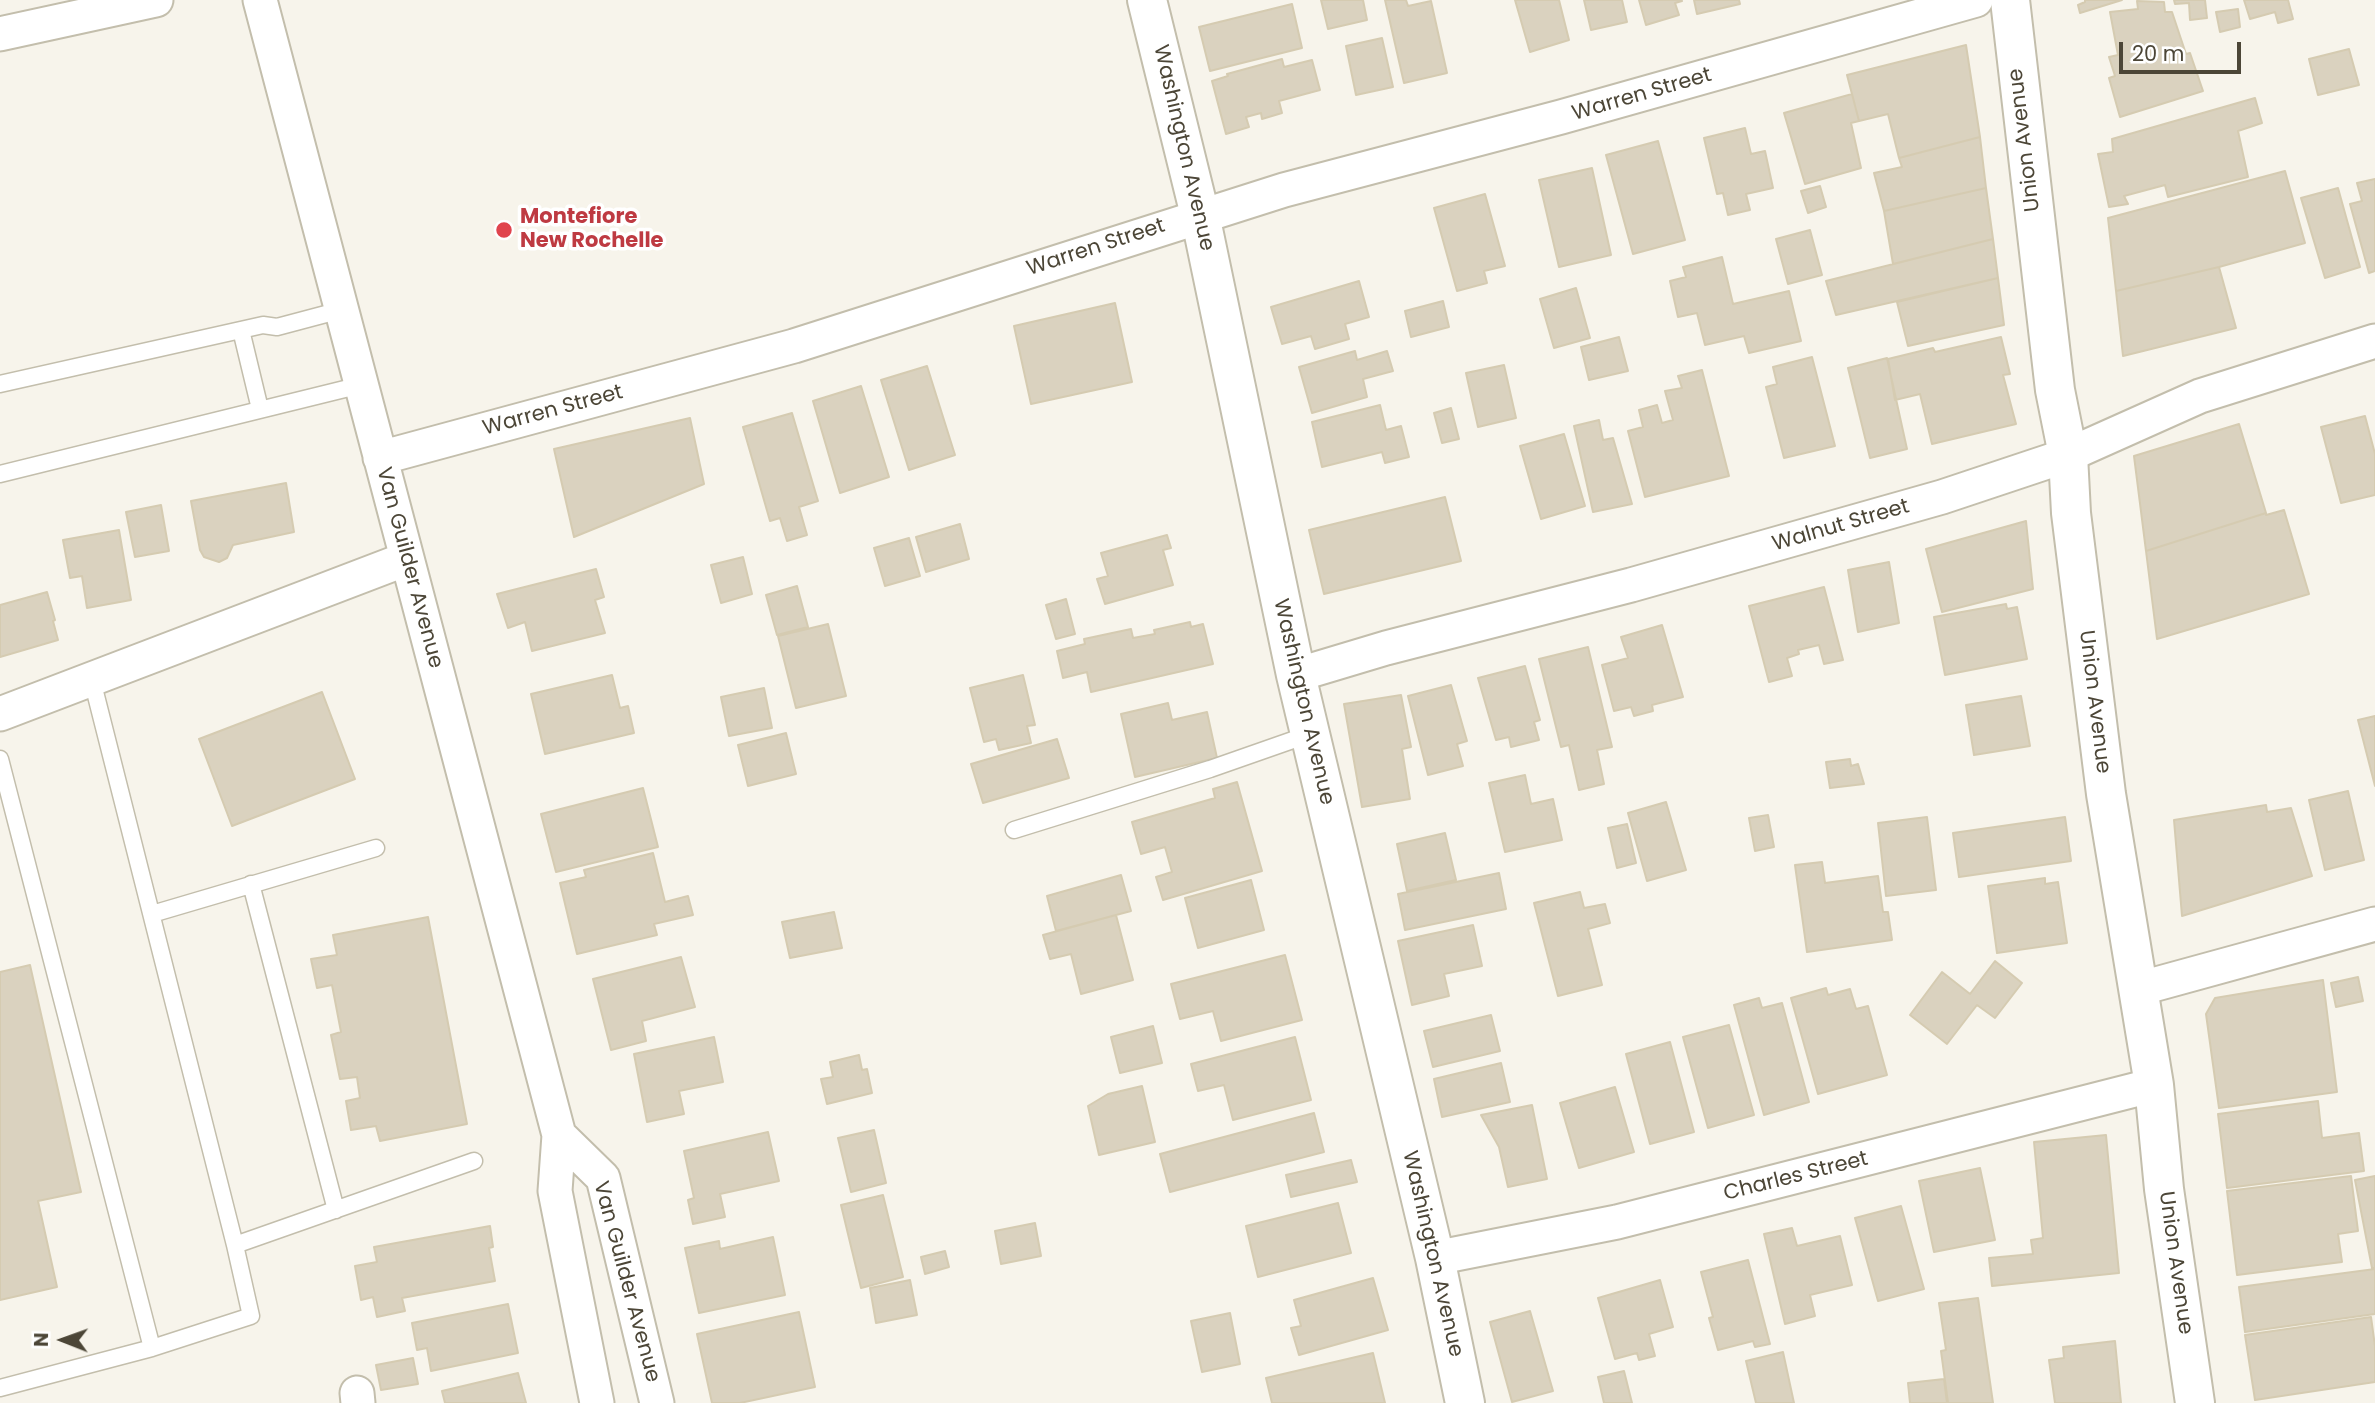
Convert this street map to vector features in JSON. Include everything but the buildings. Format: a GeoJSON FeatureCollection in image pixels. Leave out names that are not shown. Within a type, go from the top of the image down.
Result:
{"type":"FeatureCollection","features":[{"type":"Feature","properties":{"kind":"street"},"geometry":{"type":"LineString","coordinates":[[0,34],[156,0]]}},
{"type":"Feature","properties":{"kind":"street","name":"Van Guilder Avenue"},"geometry":{"type":"LineString","coordinates":[[260,0],[559,1135],[555,1191],[597,1403]]}},
{"type":"Feature","properties":{"kind":"street","name":"Washington Avenue"},"geometry":{"type":"LineString","coordinates":[[1147,0],[1200,215],[1296,675],[1434,1258],[1465,1403]]}},
{"type":"Feature","properties":{"kind":"street","name":"Warren Street"},"geometry":{"type":"LineString","coordinates":[[380,458],[794,345],[1283,190],[1561,117],[1976,0]]}},
{"type":"Feature","properties":{"kind":"street","name":"Union Avenue"},"geometry":{"type":"LineString","coordinates":[[2010,0],[2054,390],[2068,455],[2071,513],[2106,793],[2154,1085],[2164,1189],[2195,1403]]}},
{"type":"Feature","properties":{"kind":"street","name":"Walnut Street"},"geometry":{"type":"LineString","coordinates":[[1296,675],[1386,648],[1631,585],[1942,497],[2068,455],[2200,396],[2375,341]]}},
{"type":"Feature","properties":{"kind":"street"},"geometry":{"type":"LineString","coordinates":[[0,714],[406,559]]}},
{"type":"Feature","properties":{"kind":"street"},"geometry":{"type":"LineString","coordinates":[[2138,989],[2375,924]]}},
{"type":"Feature","properties":{"kind":"street","name":"Charles Street"},"geometry":{"type":"LineString","coordinates":[[1434,1258],[1617,1222],[2154,1085]]}},
{"type":"Feature","properties":{"kind":"street","name":"Van Guilder Avenue"},"geometry":{"type":"LineString","coordinates":[[559,1135],[603,1178],[657,1403]]}},
{"type":"Feature","properties":{"kind":"lane"},"geometry":{"type":"LineString","coordinates":[[0,384],[263,325],[277,327],[341,310]]}},
{"type":"Feature","properties":{"kind":"lane"},"geometry":{"type":"LineString","coordinates":[[241,330],[260,409]]}},
{"type":"Feature","properties":{"kind":"lane"},"geometry":{"type":"LineString","coordinates":[[0,474],[361,385]]}},
{"type":"Feature","properties":{"kind":"lane"},"geometry":{"type":"LineString","coordinates":[[0,1388],[152,1348],[251,1316],[92,680]]}},
{"type":"Feature","properties":{"kind":"lane"},"geometry":{"type":"LineString","coordinates":[[1014,830],[1210,769],[1310,734]]}},
{"type":"Feature","properties":{"kind":"lane"},"geometry":{"type":"LineString","coordinates":[[0,759],[152,1348]]}},
{"type":"Feature","properties":{"kind":"lane"},"geometry":{"type":"LineString","coordinates":[[152,914],[376,848]]}},
{"type":"Feature","properties":{"kind":"lane"},"geometry":{"type":"LineString","coordinates":[[251,884],[336,1210]]}},
{"type":"Feature","properties":{"kind":"lane"},"geometry":{"type":"LineString","coordinates":[[235,1245],[474,1161]]}},
{"type":"Feature","properties":{"kind":"place","name":"Montefiore New Rochelle"},"geometry":{"type":"Point","coordinates":[504,230]}}]}
